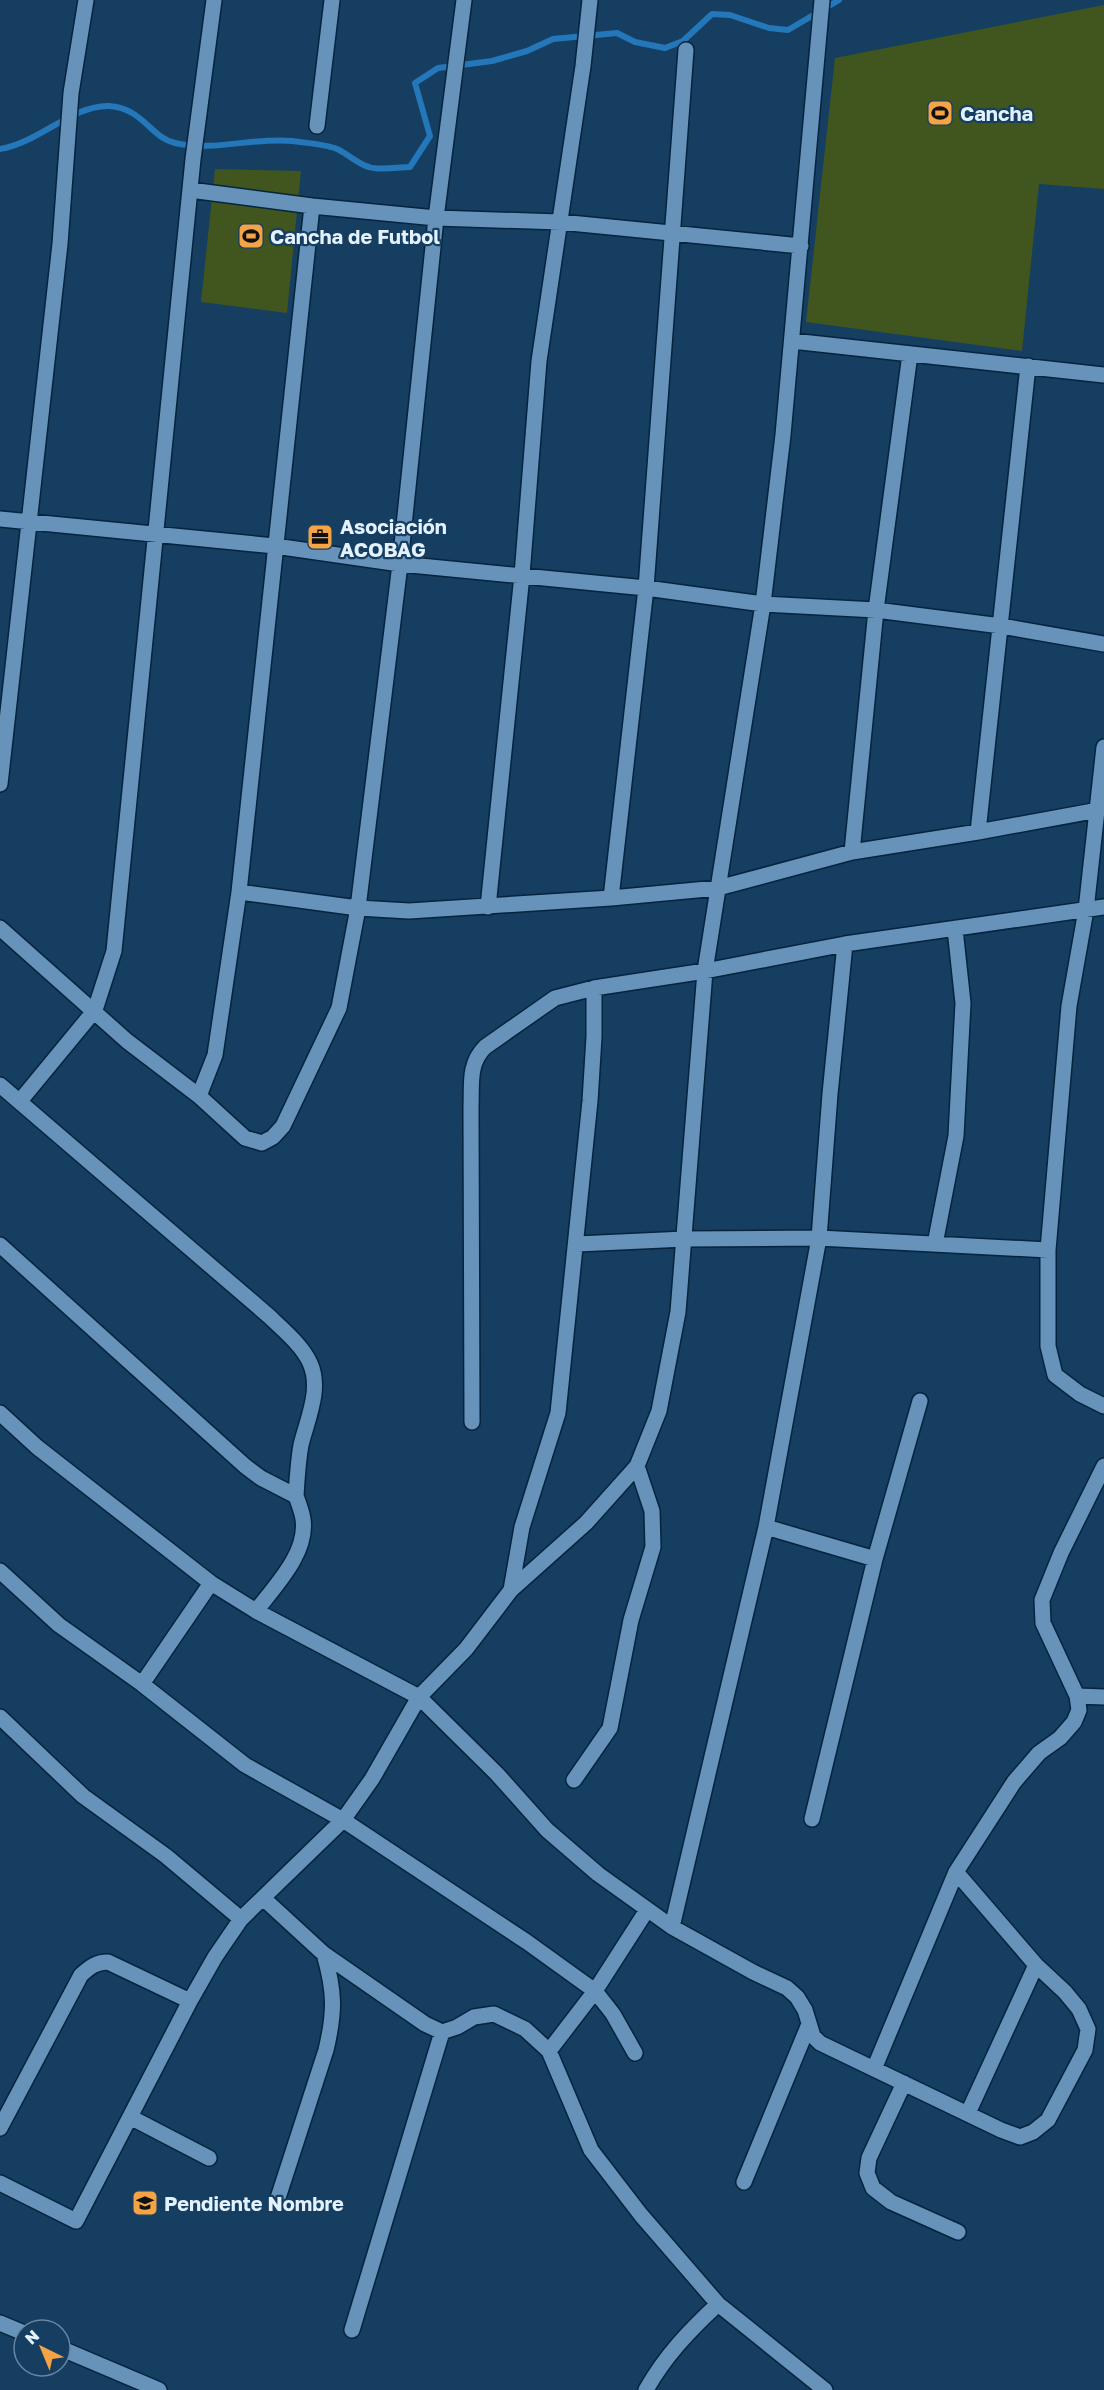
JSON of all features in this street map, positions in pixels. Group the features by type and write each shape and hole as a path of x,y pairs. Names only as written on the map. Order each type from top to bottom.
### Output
{"street":[{"path":"0,784 31,522 60,244 70,93 86,0"},
{"path":"20,1101 95,1010 114,951 193,159 214,0"},
{"path":"317,126 332,0"},
{"path":"0,928 95,1010 127,1041 199,1096 245,1138 262,1143 273,1137 283,1126 339,1008 358,908 400,564 436,218 464,0"},
{"path":"488,907 522,574 539,361 583,66 590,0"},
{"path":"0,2183 76,2221 190,2001 215,1957 241,1919 343,1820 372,1779 419,1696 466,1649 511,1590 586,1523 637,1466 659,1411 678,1312 686,1239 705,971 763,604 783,435 822,0"},
{"path":"611,898 646,588 686,50"},
{"path":"190,190 312,206 436,218 560,222 801,246"},
{"path":"199,1096 215,1055 239,892 312,206"},
{"path":"792,341 1104,375"},
{"path":"852,852 876,610 910,354"},
{"path":"978,832 1028,366"},
{"path":"0,519 275,546 400,564 522,574 763,604 876,610 1001,626 1104,644"},
{"path":"1104,747 1100,810 1069,1006 1048,1250 1048,1346 1055,1375 1080,1394 1104,1406"},
{"path":"239,892 358,908 409,911 611,898 718,888 852,852 1100,810"},
{"path":"472,1422 471,1107 475,1057 485,1047 555,998 594,988 705,971 845,944 1104,907"},
{"path":"935,1244 956,1136 963,1003 955,929"},
{"path":"672,1927 766,1527 819,1238 845,944"},
{"path":"511,1590 522,1527 558,1413 590,1101 594,988"},
{"path":"0,1085 270,1317 310,1362 314,1379 313,1397 298,1462 296,1497 304,1520 301,1546 282,1578 256,1611"},
{"path":"577,1244 686,1239 819,1238 1048,1250"},
{"path":"0,1245 245,1466 261,1478 296,1497"},
{"path":"812,1819 875,1559 920,1401"},
{"path":"0,1413 37,1447 211,1583 256,1611 419,1696 497,1774 547,1830 598,1874 672,1927 787,1988 797,1997 813,2036 820,2043 1020,2137 1033,2132 1048,2120 1085,2050 1088,2029 1079,2009 1065,1992 1036,1965 956,1872"},
{"path":"574,1780 610,1728 631,1620 653,1547 652,1511 637,1466"},
{"path":"874,2069 956,1872 1014,1782 1039,1753 1060,1738 1074,1722 1078,1710 1077,1696 1043,1623 1042,1600 1061,1553 1104,1466"},
{"path":"766,1527 875,1559"},
{"path":"0,1571 59,1625 142,1684 245,1765 343,1820 527,1942 595,1991 612,2014 635,2053"},
{"path":"142,1684 211,1583"},
{"path":"1077,1696 1104,1697"},
{"path":"0,1717 83,1796 166,1856 241,1919"},
{"path":"263,1898 324,1954 424,2024 442,2032 457,2027 474,2017 494,2014 525,2029 549,2051 591,2150 641,2215 717,2304 825,2390"},
{"path":"549,2051 595,1991 647,1910"},
{"path":"277,2201 326,2050 331,2027 334,2006 333,1983 324,1954"},
{"path":"0,2128 81,1975 90,1967 98,1962 108,1962 190,2001"},
{"path":"968,2113 1036,1965"},
{"path":"744,2182 809,2024"},
{"path":"352,2330 442,2032"},
{"path":"904,2083 869,2158 867,2173 873,2188 891,2202 958,2232"},
{"path":"130,2117 209,2158"},
{"path":"646,2390 663,2361 683,2336 717,2304"},
{"path":"72,2353 159,2390"}],"green space":[{"path":"1104,5 1104,189 1039,184 1022,351 806,322 835,58"},
{"name":"Cancha de Futbol","path":"215,169 301,171 287,313 201,302"}],"waterway":[{"path":"0,149 28,140 82,111 109,106 130,112 159,135 175,143 204,146 292,141 332,147 361,164 373,168 410,167 430,136 415,83 438,68 492,61 527,51 553,39 617,33 635,42 665,48 683,41 712,14 730,15 769,28 788,30 839,0"}],"place":[{"name":"Cancha","path":"940,113"},
{"name":"Cancha de Futbol","path":"251,236"},
{"name":"Asociación ACOBAG","path":"320,537"},
{"name":"Pendiente Nombre","path":"145,2203"}]}
